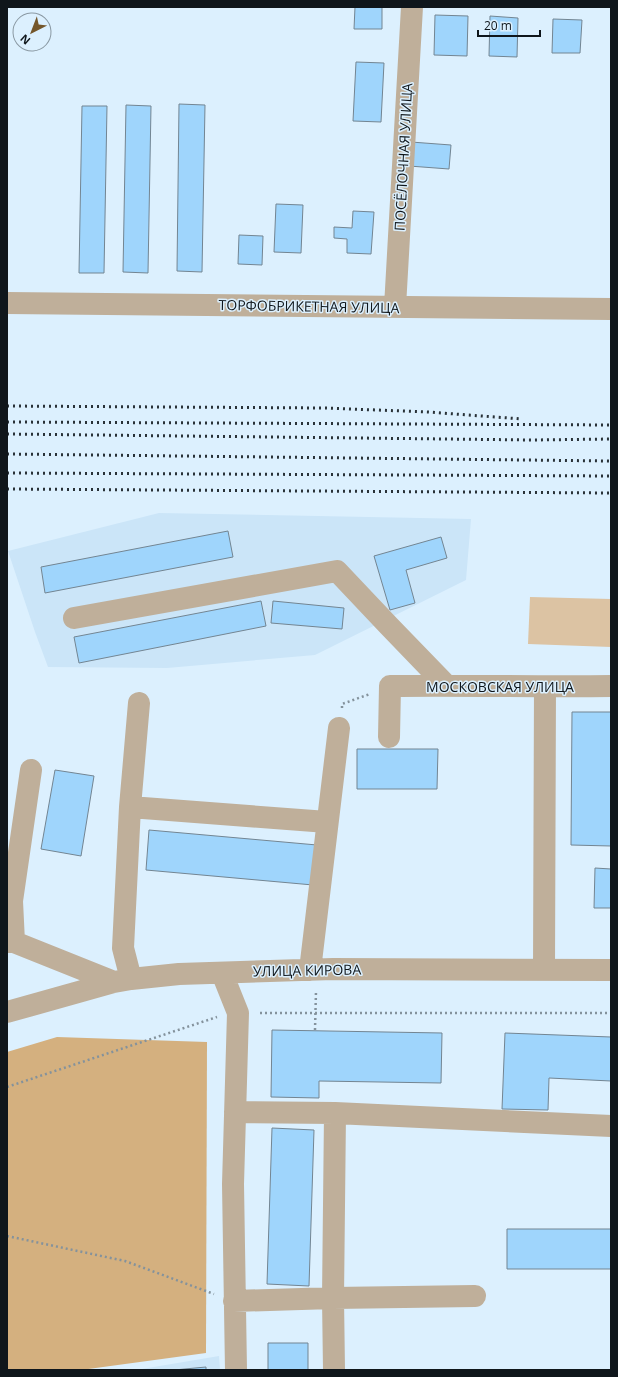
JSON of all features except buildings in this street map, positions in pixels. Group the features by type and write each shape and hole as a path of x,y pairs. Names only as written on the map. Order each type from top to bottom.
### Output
{"street":[{"name":"ПОСЁЛОЧНАЯ УЛИЦА","path":"395,307 412,7"},
{"name":"ТОРФОБРИКЕТНАЯ УЛИЦА","path":"7,302 611,308"},
{"path":"74,618 337,571 446,685"},
{"path":"389,737 390,686"},
{"name":"МОСКОВСКАЯ УЛИЦА","path":"390,686 611,686"},
{"path":"544,970 545,687"},
{"path":"32,770 12,901 11,942 123,980 123,948 130,807 139,703"},
{"path":"313,970 339,728"},
{"path":"130,807 328,822"},
{"name":"УЛИЦА КИРОВА","path":"7,1012 123,980 180,974 313,970 611,970"},
{"path":"222,973 238,1013 233,1184 236,1370"},
{"path":"235,1112 335,1112 611,1126"},
{"path":"334,1370 333,1298 335,1112"},
{"path":"234,1301 475,1296"}],"path":[{"path":"339,728 342,704 390,686"},
{"path":"313,970 315,1030"},
{"path":"7,1087 209,1019 238,1013 611,1013"},
{"path":"7,1236 125,1261 234,1301"}],"shaded area":[{"path":"159,513 471,519 466,580 315,655 167,668 48,667 8,551"},
{"path":"530,597 611,599 611,647 528,644"},
{"path":"57,1037 207,1042 206,1353 81,1370 7,1370 7,1052"},
{"path":"219,1356 220,1370 136,1370"}],"railway":[{"path":"7,406 325,408 428,412 522,419"},
{"path":"7,422 611,425"},
{"path":"7,434 533,440 611,439"},
{"path":"7,454 611,461"},
{"path":"7,473 611,476"},
{"path":"7,489 611,493"}]}
